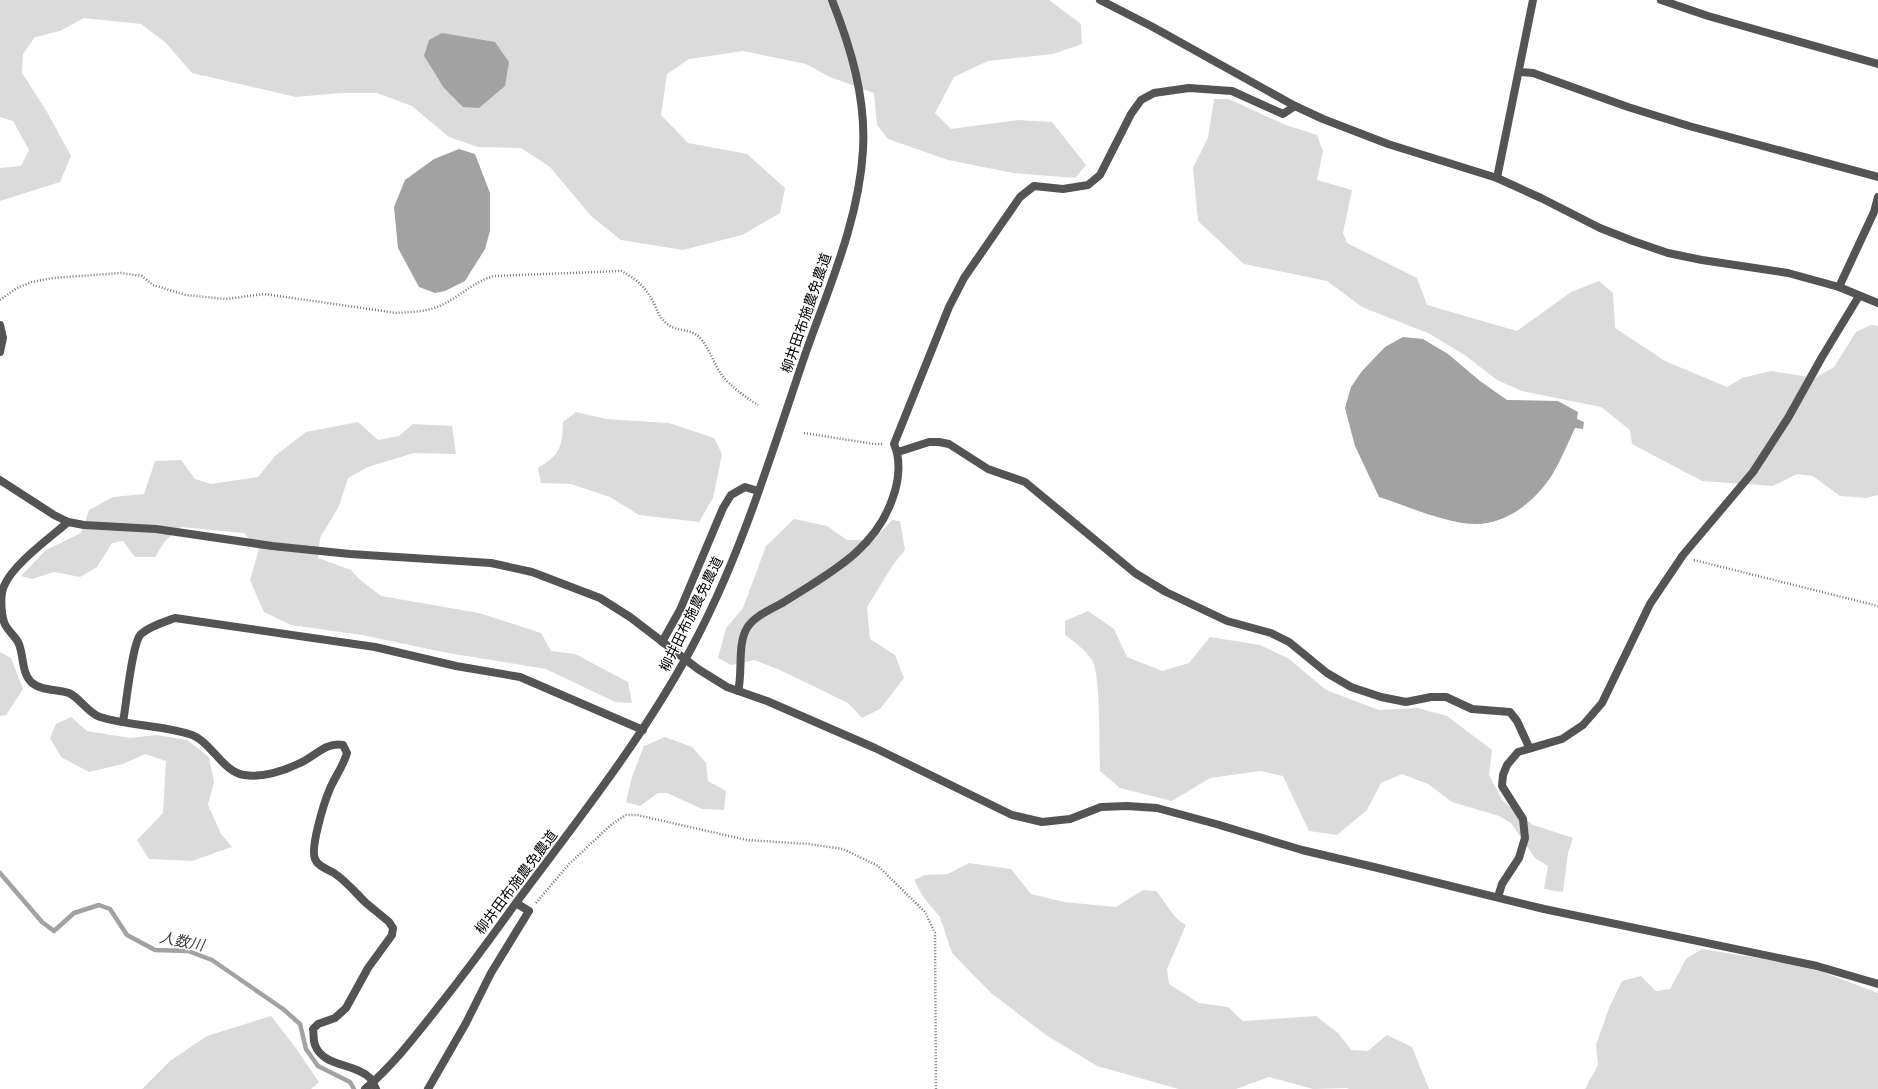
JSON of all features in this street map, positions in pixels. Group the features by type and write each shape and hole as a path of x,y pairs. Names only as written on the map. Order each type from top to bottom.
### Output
{"street":[{"name":"柳井田布施農免農道","path":"365,1089 404,1050 462,977 609,780 643,730 692,647 723,584 758,491 844,244 854,210 861,178 864,148 862,105 855,66 832,0"},
{"path":"1100,0 1151,26 1295,106 1323,119 1388,144 1497,178 1600,228 1668,253 1702,260 1788,273 1839,288 1878,303"},
{"path":"1497,178 1520,72 1533,0"},
{"path":"1661,0 1708,16 1878,64"},
{"path":"1520,72 1533,73 1628,107 1689,126 1878,177"},
{"path":"738,691 743,640 747,628 760,616 817,581 857,553 875,533 889,510 897,485 898,452 894,444 949,307 964,278 1020,197 1034,186 1063,189 1088,185 1100,175 1131,114 1141,100 1154,93 1190,88 1232,91 1283,114 1295,106"},
{"path":"1839,288 1874,212 1878,197"},
{"path":"1498,897 1502,884 1519,858 1525,838 1523,819 1502,786 1503,775 1507,765 1518,752 1530,747 1562,739 1583,725 1602,703 1650,604 1683,555 1754,472 1788,418 1822,357 1859,296"},
{"path":"0,325 3,338 0,352"},
{"path":"898,452 929,442 949,444 988,469 1025,482 1135,573 1166,592 1208,614 1227,621 1271,633 1289,642 1327,673 1351,687 1381,697 1406,702 1431,697 1446,697 1472,709 1510,712 1517,721 1530,747"},
{"path":"0,480 54,515 68,522 84,525 156,529 272,546 334,552 491,563 532,572 600,598 630,617 698,669 738,691 767,701 875,748 1012,815 1042,822 1070,819 1101,807 1127,806 1157,808 1302,850 1544,909 1817,966 1878,984"},
{"path":"662,642 680,610 731,495 745,487 758,491"},
{"path":"68,522 17,567 4,586 2,604 4,622 18,643 24,669 31,681 46,688 69,694 98,717 192,734 232,770 243,775 259,776 279,771 300,764 328,746 336,744 343,745 347,753 344,763 336,775 328,792 319,823 314,850 315,859 323,868 334,873 346,883 389,922 393,928 392,935 368,968 346,1008 335,1018 318,1024 314,1029 314,1037 315,1044 321,1054 332,1061 361,1072 370,1078 376,1089"},
{"path":"123,722 135,648 140,634 158,624 175,618 375,647 456,666 520,677 643,730"},
{"path":"428,1089 466,1023 491,973 529,911 516,903"}],"path":[{"path":"0,300 17,288 32,282 53,278 121,273 142,276 153,285 186,295 226,299 264,294 397,313 432,309 485,278 494,276 621,271 630,276 648,292 666,324 674,328 695,333 700,338 721,373 730,384 758,404"},
{"path":"804,434 874,444 894,444"},
{"path":"1683,555 1692,560 1878,606"},
{"path":"529,911 569,864 612,824 626,815 637,815 665,820 747,840 809,844 843,849 878,866 925,912 935,933 936,1089"}],"shaded area":[{"path":"0,0 1049,0 1081,24 1082,44 1053,54 988,61 954,77 935,113 951,129 1018,120 1052,122 1086,165 1075,178 1013,173 948,160 888,139 877,125 874,93 830,77 806,64 743,51 689,59 667,74 661,115 688,143 747,154 785,188 780,213 742,235 683,250 621,240 591,216 550,167 521,148 478,147 449,137 412,106 377,93 341,93 296,97 192,73 165,42 141,24 84,18 60,31 35,37 23,54 22,73 47,112 71,156 60,182 0,201 0,168 21,166 29,150 13,121 0,117"},
{"path":"442,33 495,42 509,62 505,86 479,108 463,107 444,88 424,56 429,40"},
{"path":"1214,99 1229,99 1283,124 1317,135 1323,151 1317,180 1352,190 1343,233 1347,243 1417,278 1427,305 1517,331 1571,292 1599,281 1613,293 1615,328 1665,361 1727,387 1742,378 1771,371 1815,378 1834,367 1856,332 1871,325 1878,326 1878,495 1867,498 1840,496 1813,476 1797,474 1773,486 1702,481 1632,444 1630,430 1601,407 1522,391 1497,380 1466,356 1430,334 1362,307 1327,281 1244,264 1198,221 1193,168 1208,138"},
{"path":"459,149 475,154 490,193 490,231 485,249 465,281 445,291 435,293 419,287 398,248 394,207 405,180 434,159"},
{"path":"1403,337 1423,339 1448,354 1480,381 1507,400 1558,401 1578,412 1577,419 1584,422 1583,429 1575,428 1552,475 1538,493 1520,509 1499,520 1476,524 1440,518 1379,497 1355,446 1345,408 1351,387 1362,371 1385,347"},
{"path":"576,412 606,419 669,423 714,438 722,454 713,498 699,522 639,515 610,497 571,484 541,483 538,468 556,454 561,444 563,422"},
{"path":"358,422 378,440 399,436 413,424 452,426 456,454 414,453 368,467 348,478 339,506 320,538 318,558 351,570 359,579 381,596 479,613 541,633 551,651 575,654 628,682 632,703 615,702 546,669 448,653 362,635 291,625 264,612 250,580 259,549 244,533 181,527 165,541 155,557 135,557 123,541 112,543 97,567 80,577 54,572 32,579 21,576 46,550 81,533 89,510 113,497 144,494 155,461 181,460 195,479 211,484 258,477 275,456 306,432"},
{"path":"794,519 827,526 847,540 873,540 892,520 900,521 905,550 893,565 867,607 870,639 895,655 904,678 880,709 862,718 848,703 780,670 754,660 731,665 718,658 726,628 743,608 766,546"},
{"path":"1088,611 1114,629 1127,657 1162,671 1189,663 1210,637 1260,645 1289,659 1326,690 1379,710 1418,708 1447,716 1492,750 1489,775 1503,801 1533,825 1573,838 1568,853 1563,892 1544,889 1548,866 1535,858 1511,823 1499,816 1452,802 1428,784 1402,774 1381,783 1367,810 1337,835 1309,831 1283,776 1260,771 1210,778 1172,801 1120,788 1100,771 1099,713 1095,668 1092,660 1086,653 1065,635 1065,621"},
{"path":"0,652 11,658 23,689 6,715 0,716"},
{"path":"71,717 87,731 130,738 156,735 187,740 209,757 214,782 208,805 221,834 232,847 192,861 149,859 137,840 163,813 166,761 145,754 123,764 89,772 61,757 50,738 56,724"},
{"path":"665,737 692,747 706,763 708,781 726,791 724,810 702,809 667,793 658,793 640,806 626,802 632,777 644,746"},
{"path":"969,863 1011,869 1031,894 1064,902 1116,907 1143,890 1156,891 1173,915 1186,925 1167,969 1169,984 1199,1003 1228,1007 1243,1021 1316,1016 1338,1033 1351,1050 1368,1051 1387,1035 1412,1047 1429,1089 1313,1089 1269,1077 1236,1089 1179,1089 1097,1066 1046,1035 991,993 952,953 940,917 924,898 914,880 925,875 948,874"},
{"path":"1702,949 1764,959 1820,971 1878,993 1878,1089 1585,1089 1598,1065 1596,1045 1609,1008 1622,981 1641,976 1656,991 1670,989 1686,959"},
{"path":"271,1016 319,1082 311,1089 142,1089 170,1061 207,1036"}],"waterway":[{"name":"人数川","path":"0,873 42,922 54,931 74,913 99,905 110,909 127,935 155,950 188,951 212,960 283,1009 300,1024 306,1049 318,1066 350,1082 354,1089"}]}
